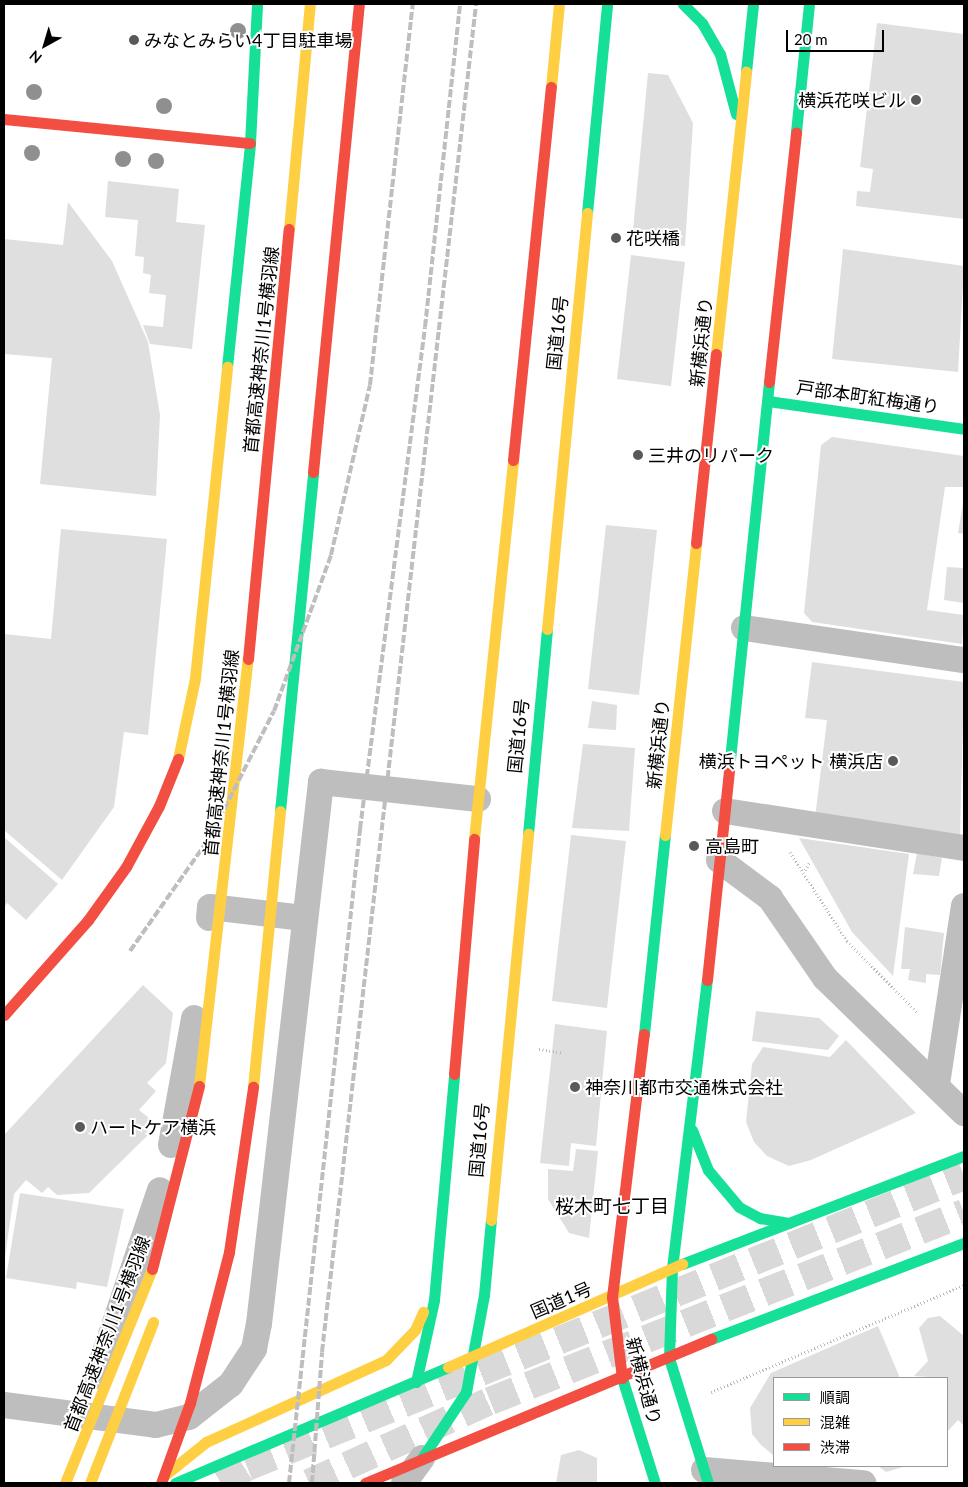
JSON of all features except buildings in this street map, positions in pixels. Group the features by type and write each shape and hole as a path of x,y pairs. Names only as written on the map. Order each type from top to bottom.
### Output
{"main road":[{"path":"4,1015 88,920 126,867 159,806 181,750 195,678 250,143 257,4"},
{"name":"首都高速神奈川1号横羽線","path":"65,1483 146,1292 198,1090 232,824 310,4"},
{"path":"161,1483 190,1402 229,1252 252,1101 359,4"},
{"name":"国道16号","path":"416,1382 436,1268 478,799 559,4"},
{"name":"国道16号","path":"422,1458 466,1392 476,1356 607,4"},
{"path":"683,4 702,23 720,54 740,135"},
{"name":"新横浜通り","path":"655,1483 622,1378 612,1297 753,4"},
{"name":"新横浜通り","path":"706,1477 669,1358 672,1268 691,1128 768,401 807,4"},
{"path":"4,119 250,143"},
{"name":"戸部本町紅梅通り","path":"768,401 964,429"},
{"path":"188,1185 198,1090"},
{"path":"691,1128 708,1170 739,1207 760,1218 789,1223"},
{"name":"国道1号","path":"175,1483 416,1382 612,1297 672,1268 964,1156"},
{"path":"365,1483 821,1294 964,1243"},
{"path":"157,1483 206,1442 386,1360 415,1330 436,1268"},
{"path":"90,1483 116,1428 158,1308"}],"street":[{"path":"744,628 964,660"},
{"path":"4,1405 156,1425 190,1417 226,1390 254,1349 321,782 478,799"},
{"path":"724,812 964,848"},
{"path":"719,860 770,898 825,978 867,1023 937,1084 964,1113"},
{"path":"937,1084 964,906"},
{"path":"82,1416 161,1186 187,1068 210,907 304,918"},
{"path":"404,1483 422,1458"},
{"path":"706,1477 863,1483"}],"path":[{"path":"810,862 805,870 847,941 944,1038"},
{"path":"538,1049 563,1052"},
{"path":"710,1392 964,1285"}],"tunnel":[{"path":"221,1483 247,1467 964,1176"},
{"path":"309,1483 490,1401 964,1213"}],"railway":[{"path":"130,951 210,837 274,711 331,555 370,385 413,4"},
{"path":"289,1483 360,829 425,327 460,4"},
{"path":"312,1483 322,1352 476,4"}],"traffic: fast":[{"path":"227,367 250,143 257,4"},
{"path":"587,213 607,4"},
{"path":"683,4 702,23 720,54 736,114"},
{"path":"746,72 753,4"},
{"path":"796,132 809,4"},
{"path":"729,769 769,382"},
{"path":"768,401 964,429"},
{"path":"280,811 313,472"},
{"path":"528,834 547,629"},
{"path":"644,1034 665,835"},
{"path":"669,1358 672,1268 707,980"},
{"path":"416,1382 434,1300 454,1074"},
{"path":"692,1130 708,1170 739,1207 760,1218 789,1223"},
{"path":"682,1264 964,1156"},
{"path":"422,1458 466,1392 484,1295 491,1220"},
{"path":"711,1339 964,1243"},
{"path":"669,1358 708,1483"},
{"path":"175,1483 448,1367"},
{"path":"622,1378 655,1483"}],"traffic: slow":[{"path":"289,229 310,4"},
{"path":"551,87 559,4"},
{"path":"716,354 746,72"},
{"path":"547,629 587,213"},
{"path":"178,759 195,678 227,367"},
{"path":"474,839 513,460"},
{"path":"665,835 696,543"},
{"path":"199,1086 248,659"},
{"path":"253,1087 280,811"},
{"path":"491,1220 528,834"},
{"path":"448,1367 682,1264"},
{"path":"65,1483 152,1269"},
{"path":"165,1475 206,1442 386,1360 415,1330 423,1312"},
{"path":"90,1483 153,1322"}],"traffic: jam":[{"path":"313,472 359,4"},
{"path":"513,460 551,87"},
{"path":"4,119 250,143"},
{"path":"769,382 796,132"},
{"path":"248,659 289,229"},
{"path":"696,543 716,354"},
{"path":"4,1015 88,920 126,867 159,806 178,759"},
{"path":"707,980 729,769"},
{"path":"454,1074 474,839"},
{"path":"622,1378 612,1297 644,1034"},
{"path":"152,1269 199,1086"},
{"path":"161,1483 190,1403 229,1252 253,1087"},
{"path":"365,1483 711,1339"}],"place":[{"name":"みなとみらい4丁目駐車場","path":"134,40"},
{"name":"横浜花咲ビル","path":"916,100"},
{"name":"花咲橋","path":"616,238"},
{"name":"三井のリパーク","path":"638,455"},
{"name":"横浜トヨペット 横浜店","path":"893,761"},
{"name":"高島町","path":"694,846"},
{"name":"神奈川都市交通株式会社","path":"575,1087"},
{"name":"ハートケア横浜","path":"80,1127"}],"district":[{"name":"桜木町七丁目","path":"612,1206"}]}
